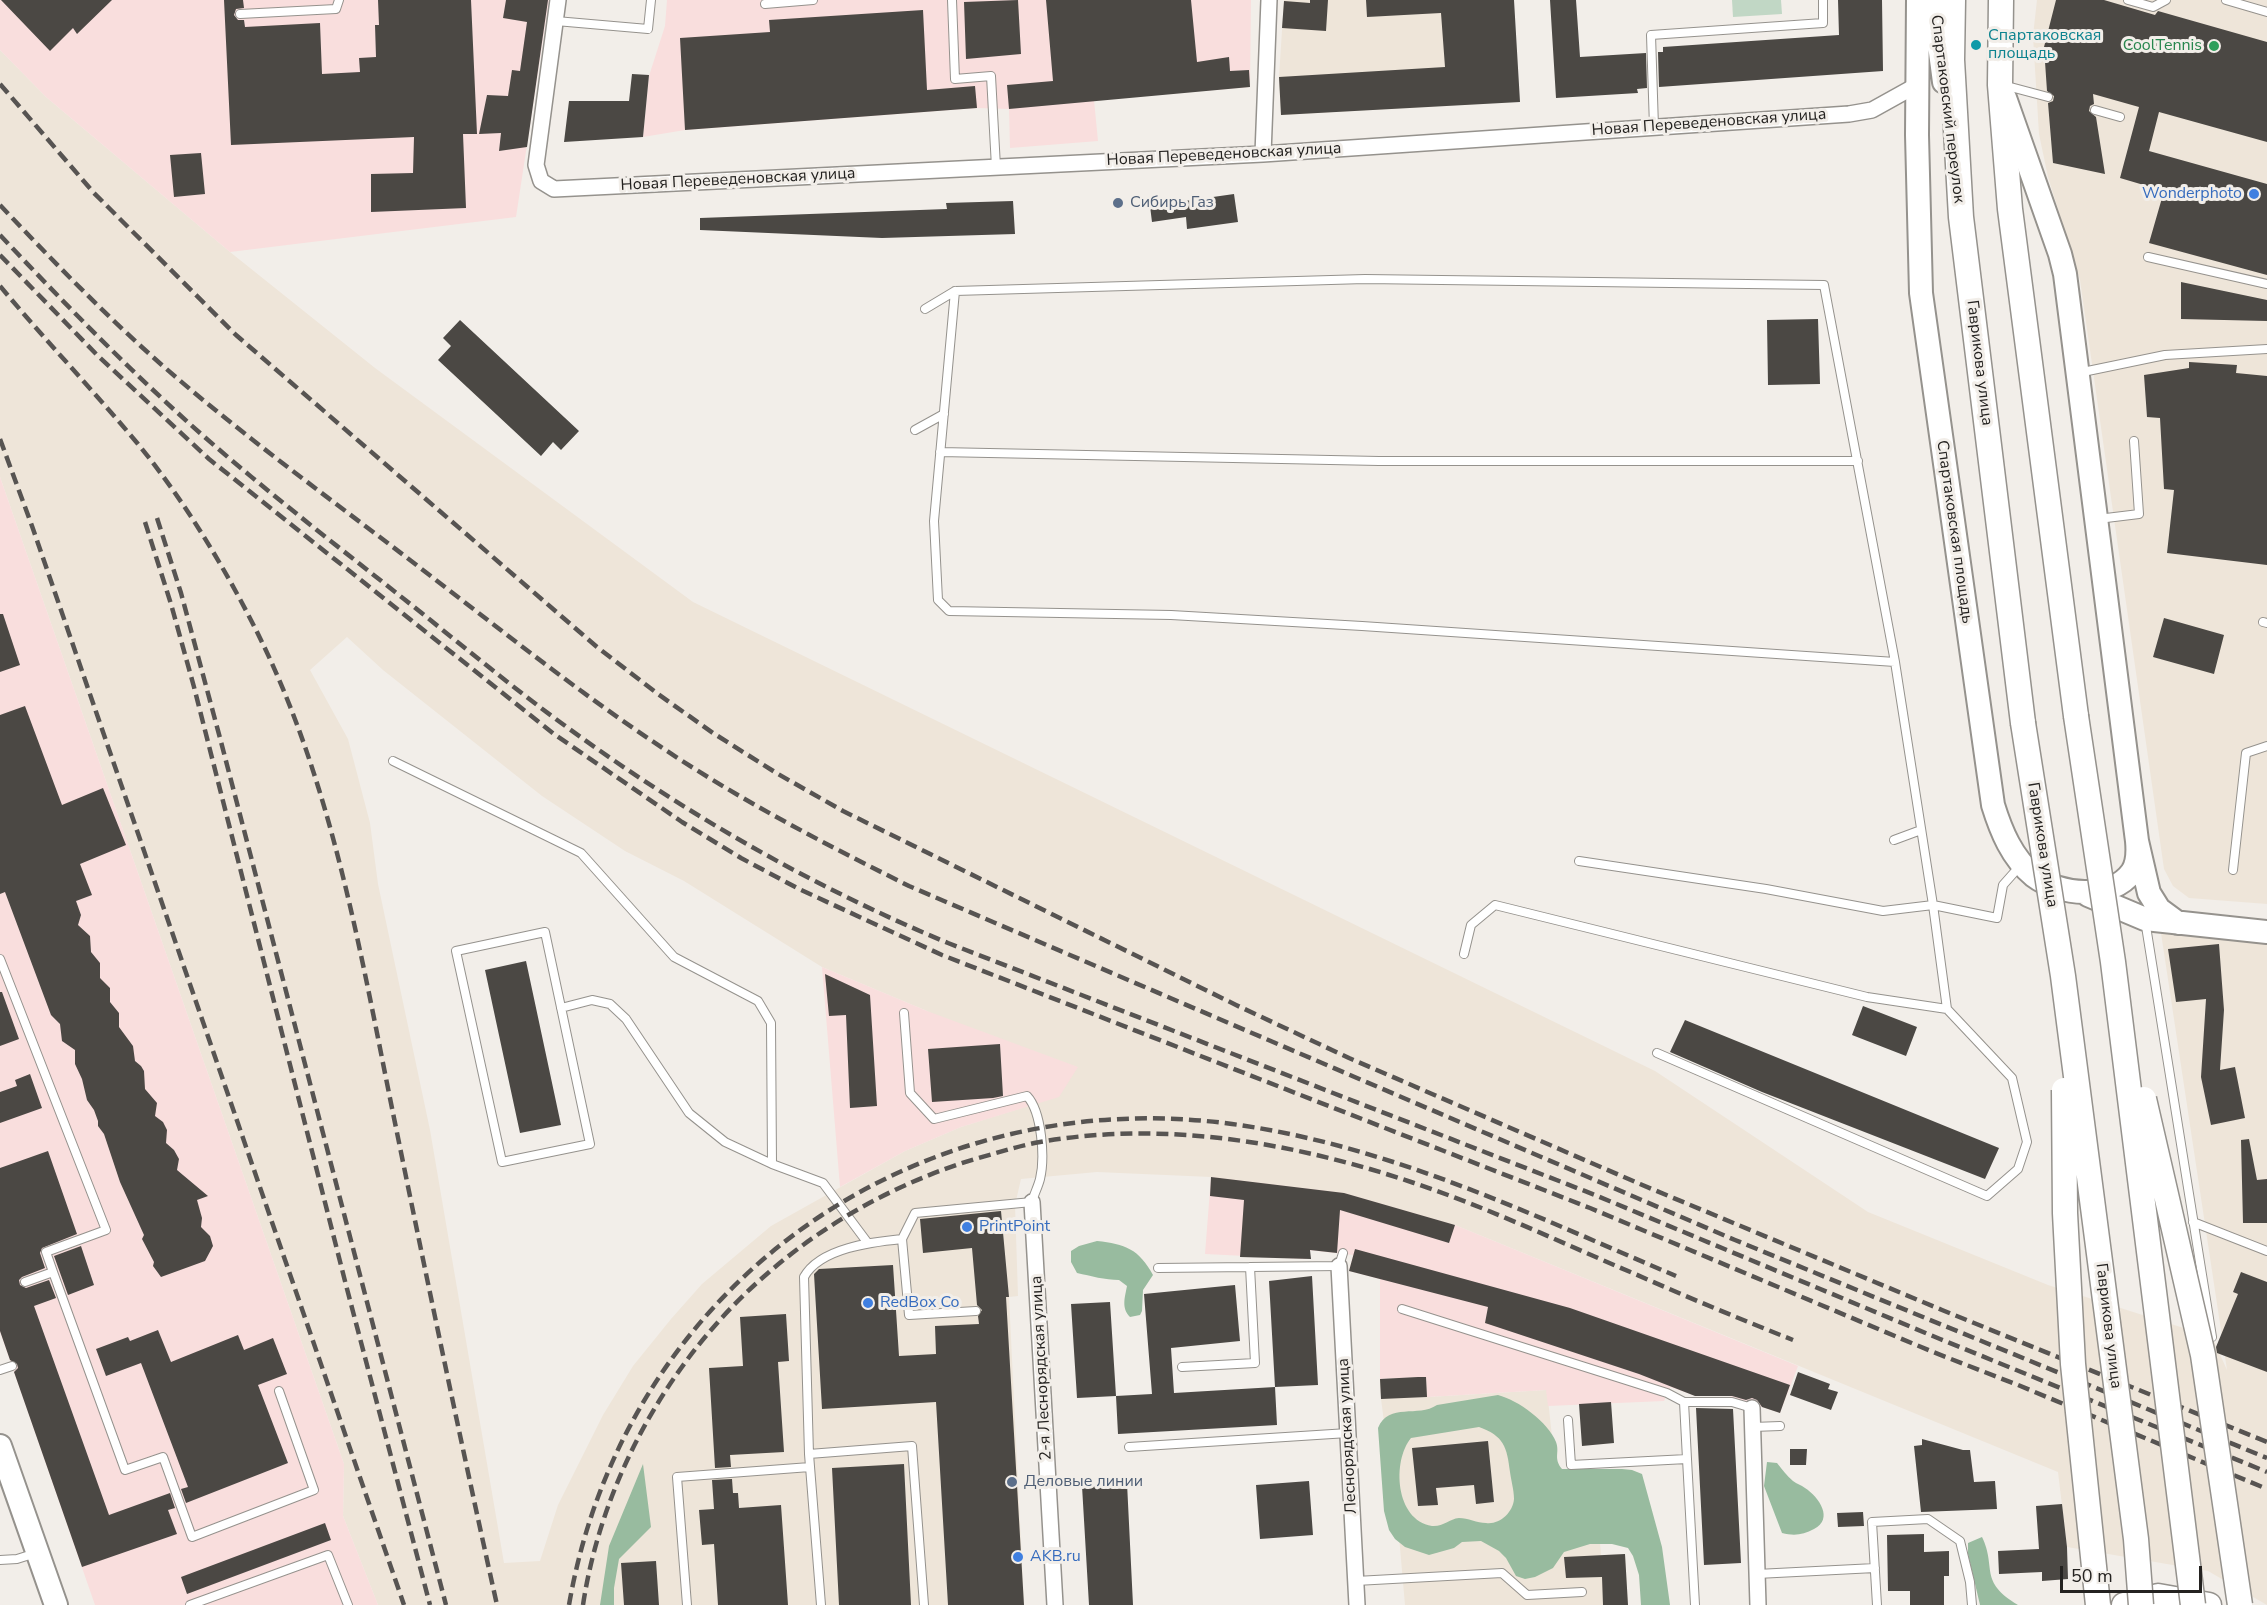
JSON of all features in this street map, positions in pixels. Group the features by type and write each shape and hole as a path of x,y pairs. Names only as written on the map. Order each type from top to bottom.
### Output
{"main road":[{"name":"Гаврикова улица","path":"1953,0 1953,84 1961,217 2024,723 2063,976 2136,1539 2141,1605"},
{"name":"Спартаковская площадь","path":"2001,85 2002,4"},
{"path":"2001,85 2010,209 2076,716 2113,962 2193,1605"},
{"path":"2113,962 2203,1355 2240,1605"},
{"path":"2063,976 2066,1213 2073,1364 2098,1605"},
{"path":"2124,1605 2158,1596 2210,1605"}],"street":[{"path":"556,21 558,0"},
{"path":"1263,154 1269,0"},
{"name":"Спартаковская площадь","path":"1918,0 1921,293 1993,805 2006,841 2022,864 2035,877 2051,885 2083,893 2104,890 2118,884 2132,873 2138,859 2138,841"},
{"path":"1917,73 1932,0"},
{"name":"Спартаковский переулок","path":"1932,0 1961,217"},
{"name":"Новая Переведеновская улица","path":"556,21 536,165 541,181 554,189 1263,154 1849,114 1872,110 1917,73"},
{"name":"Спартаковская площадь","path":"2001,85 2065,274 2138,841 2149,893 2159,909 2178,923"},
{"path":"2083,893 2145,919 2267,932"},
{"name":"2-я Леснорядская улица","path":"1032,1202 1055,1605"},
{"name":"Леснорядская улица","path":"1341,1260 1357,1605"},
{"path":"1752,1408 1758,1605"},
{"path":"0,1446 10,1486 57,1605"}],"lane":[{"path":"240,14 336,9 339,0"},
{"path":"556,21 648,29 651,0"},
{"path":"765,4 813,0"},
{"path":"952,0 955,79 991,76 996,167"},
{"path":"1654,127 1651,35 1823,23 1823,0"},
{"path":"2128,0 2153,7 2166,0"},
{"path":"2226,0 2267,12"},
{"path":"2001,85 2048,97"},
{"path":"2095,110 2120,117"},
{"path":"2148,257 2267,284"},
{"path":"925,309 956,291 1365,279 1824,285 1895,662 1947,1009 2012,1078 2027,1142 2018,1169 1988,1196 1658,1053"},
{"path":"956,291 934,521 934,564 938,600 949,610 1171,615 1374,626 1895,662"},
{"path":"2078,373 2165,354 2267,349"},
{"path":"915,430 944,414"},
{"path":"2097,519 2139,514 2134,441"},
{"path":"940,452 1379,461 1858,461"},
{"path":"2233,870 2246,753 2267,746"},
{"path":"393,761 581,853 674,957 758,1001 771,1023 772,1164"},
{"path":"1894,840 1921,830"},
{"path":"1578,861 1766,889 1883,911 1933,905 1997,918 2003,885 2022,864"},
{"path":"1464,954 1471,925 1494,905 1867,997 1947,1009"},
{"path":"2145,919 2212,1338"},
{"path":"545,932 561,1008 590,1144 502,1162 456,951 545,932"},
{"path":"0,959 106,1230 46,1252 125,1470 163,1456 192,1537 314,1490 279,1391"},
{"path":"561,1008 592,1000 610,1004 626,1019 689,1113 725,1142 772,1164 823,1183 867,1242"},
{"path":"904,1013 909,1093 934,1119 1027,1096 1034,1104 1041,1127 1040,1178 1032,1202 915,1213 902,1239 909,1315 976,1311"},
{"path":"2193,1222 2267,1251"},
{"path":"821,1605 809,1454 804,1277 809,1268 827,1257 867,1242 902,1239"},
{"path":"1158,1268 1250,1267 1341,1260"},
{"path":"1182,1367 1255,1363 1250,1267"},
{"path":"26,1282 53,1272"},
{"path":"1402,1309 1667,1393 1684,1402 1732,1402 1752,1408"},
{"path":"0,1370 12,1366"},
{"path":"1684,1402 1695,1605"},
{"path":"1568,1420 1571,1465 1687,1459"},
{"path":"1753,1427 1780,1426"},
{"path":"1129,1446 1348,1433"},
{"path":"809,1454 912,1446 924,1605"},
{"path":"687,1605 677,1477 810,1467"},
{"path":"1877,1605 1872,1522 1928,1519 1960,1541 1970,1582 1972,1605"},
{"path":"0,1560 17,1559 38,1553"},
{"path":"190,1605 214,1601 328,1555 348,1605"},
{"path":"1757,1574 1875,1568"},
{"path":"1356,1581 1502,1573 1527,1595 1582,1593"}],"shaded area":[{"path":"0,0 549,0 516,217 230,252 46,97 0,50"},
{"path":"667,0 1251,0 1250,87 1094,100 1098,141 1010,148 1009,109 977,108 685,130 643,137 649,76 665,26"},
{"path":"1284,0 1487,0 1493,103 1281,115 1279,77"},
{"path":"2037,0 2267,0 2267,904 2189,898 2173,886 2164,869 2080,280 2048,177 2039,134 2033,36"},
{"path":"0,50 46,97 230,252 375,368 693,602 1655,1071 1868,1212 2048,1285 2212,1337 2227,1370 2161,933 2267,944 2267,1605 2208,1571 2067,1547 2058,1472 1455,1225 1211,1177 1097,1172 1021,1179 1015,1205 1018,1296 1009,1297 1024,1605 378,1605 343,1516 344,1464 0,477","holes":["347,637 383,670 542,796 625,851 684,881 822,967 927,1011 1034,1104 961,1127 905,1151 771,1226 702,1284 633,1366 603,1415 558,1505 540,1561 504,1563 430,1130 378,884 370,823 348,739 310,670"]},
{"path":"0,477 344,1464 343,1516 378,1605 95,1605 0,1332"},
{"path":"822,967 927,1011 1078,1067 1059,1097 961,1127 905,1151 840,1187"},
{"path":"1211,1177 1344,1193 1455,1225 1798,1366 1780,1413 1702,1387 1696,1396 1670,1387 1664,1401 1548,1406 1546,1390 1427,1397 1426,1377 1380,1379 1380,1279 1349,1271 1353,1255 1307,1250 1306,1259 1205,1254"},
{"path":"1426,1377 1428,1397 1547,1390 1561,1521 1598,1517 1601,1555 1625,1554 1628,1605 1405,1605 1380,1379"}],"green space":[{"path":"1732,0 1781,0 1782,14 1733,17"},
{"path":"1097,1241 1130,1249 1148,1266 1153,1275 1143,1290 1140,1315 1130,1317 1127,1314 1124,1302 1127,1286 1119,1280 1077,1273 1071,1262 1071,1251"},
{"path":"1498,1395 1523,1407 1546,1427 1556,1442 1557,1459 1562,1469 1622,1469 1642,1474 1662,1547 1670,1605 1641,1605 1639,1575 1633,1556 1628,1548 1612,1544 1590,1544 1564,1552 1553,1568 1525,1579 1516,1576 1506,1558 1499,1551 1481,1541 1462,1542 1454,1548 1429,1555 1405,1547 1395,1539 1389,1530 1384,1511 1378,1428 1389,1415 1429,1409 1437,1405","holes":["1479,1427 1487,1430 1503,1444 1507,1456 1514,1499 1505,1517 1491,1523 1459,1518 1432,1526 1420,1521 1410,1513 1400,1488 1400,1474 1401,1461 1411,1438"]},
{"path":"1767,1462 1777,1463 1793,1481 1815,1497 1824,1514 1820,1525 1802,1534 1782,1533 1764,1486"},
{"path":"643,1464 651,1527 619,1559 614,1588 614,1605 600,1605 609,1546"},
{"path":"1982,1537 1993,1581 1998,1589 2018,1605 1980,1605 1968,1554 1968,1543"}],"building":[{"path":"1,0 112,0 77,34 73,28 50,51"},
{"path":"224,0 243,0 244,8 236,9 234,15 238,20 244,20 245,27 320,23 322,74 360,72 359,58 376,57 375,25 379,25 378,0 471,0 477,134 463,134 466,208 371,212 371,174 413,173 414,137 231,145"},
{"path":"506,0 548,0 527,147 499,151 501,133 479,134 487,95 508,96 512,70 520,71 527,22 503,18"},
{"path":"1018,0 1021,54 966,59 964,2"},
{"path":"1046,0 1191,0 1197,62 1229,57 1230,71 1249,70 1250,87 1009,109 1007,85 1053,81"},
{"path":"1310,0 1328,0 1326,31 1282,28 1284,1 1310,3"},
{"path":"1366,0 1514,0 1520,102 1281,115 1279,77 1445,67 1441,13 1367,17"},
{"path":"1550,0 1576,0 1580,57 1646,53 1647,88 1637,89 1638,93 1556,98"},
{"path":"1838,0 1882,0 1883,71 1659,87 1658,52 1663,52 1663,47 1839,35"},
{"path":"2056,0 2104,0 2155,15 2158,11 2267,42 2267,142 2159,112 2149,151 2267,184 2267,275 2149,243 2164,191 2120,178 2139,107 2093,94 2094,104 2090,106 2089,111 2096,117 2105,174 2053,163 2048,103 2053,101 2054,96 2047,91 2044,47"},
{"path":"923,10 927,90 975,86 977,108 685,130 680,38 770,32 769,20"},
{"path":"632,74 649,75 643,137 564,142 569,101 629,101"},
{"path":"201,153 205,194 174,197 170,155"},
{"path":"1234,194 1238,222 1187,229 1186,217 1152,222 1150,206"},
{"path":"1013,201 1015,234 882,238 700,230 700,218 947,209 946,203"},
{"path":"2181,282 2267,300 2267,321 2181,319"},
{"path":"1818,319 1820,384 1768,385 1767,320"},
{"path":"460,320 579,431 561,450 553,442 541,456 438,360 451,346 443,338"},
{"path":"2189,362 2237,365 2236,373 2267,376 2267,565 2167,553 2174,490 2164,489 2160,418 2147,417 2144,375 2189,368"},
{"path":"0,614 3,614 20,665 0,672"},
{"path":"2164,618 2224,635 2214,674 2153,657"},
{"path":"25,706 62,805 103,788 126,845 80,864 92,895 76,901 81,915 78,925 90,936 91,952 100,963 100,978 110,988 110,1002 119,1013 119,1027 133,1046 135,1061 144,1071 145,1089 157,1103 155,1116 163,1122 167,1130 166,1143 179,1159 177,1170 208,1196 197,1200 202,1218 201,1227 210,1236 213,1246 205,1261 161,1277 153,1266 154,1262 142,1239 144,1235 120,1182 104,1134 87,1100 82,1079 75,1064 75,1050 62,1041 60,1024 51,1015 5,892 0,894 0,715"},
{"path":"2219,944 2224,1010 2220,1070 2235,1067 2245,1118 2211,1125 2201,1077 2206,999 2176,1002 2168,949"},
{"path":"526,961 561,1125 520,1133 485,970"},
{"path":"825,974 870,995 877,1106 850,1108 846,1015 829,1016"},
{"path":"0,992 2,992 19,1039 0,1046"},
{"path":"1863,1006 1917,1027 1906,1056 1852,1035"},
{"path":"1685,1020 1999,1148 1985,1179 1762,1092 1670,1052"},
{"path":"1000,1044 1003,1096 932,1102 928,1049"},
{"path":"30,1074 42,1108 0,1123 0,1092 17,1086 15,1080"},
{"path":"2249,1139 2257,1180 2267,1179 2267,1223 2243,1223 2241,1140"},
{"path":"48,1151 77,1234 42,1248 40,1253 45,1268 22,1277 19,1280 20,1285 26,1288 49,1280 56,1298 34,1306 109,1515 170,1493 175,1508 168,1510 177,1534 82,1567 14,1372 18,1368 17,1364 10,1360 0,1331 0,1168"},
{"path":"1211,1177 1344,1193 1455,1225 1449,1243 1340,1210 1337,1253 1310,1250 1311,1259 1240,1257 1244,1200 1210,1196"},
{"path":"1001,1211 1009,1297 1006,1297 1024,1605 948,1605 936,1402 822,1409 814,1274 819,1269 893,1265 899,1356 936,1354 935,1326 979,1324 978,1316 982,1310 977,1305 972,1248 923,1253 920,1219"},
{"path":"81,1246 94,1285 68,1295 54,1256"},
{"path":"1355,1249 1570,1308 1790,1385 1780,1413 1762,1407 1757,1400 1752,1398 1746,1400 1732,1396 1695,1396 1639,1374 1485,1323 1488,1307 1349,1271"},
{"path":"2241,1272 2267,1282 2267,1372 2217,1353 2216,1347 2238,1294 2233,1292"},
{"path":"1312,1276 1318,1385 1275,1387 1269,1281"},
{"path":"1235,1285 1240,1341 1171,1348 1174,1393 1275,1387 1277,1425 1118,1434 1116,1396 1152,1394 1144,1294"},
{"path":"1110,1302 1116,1396 1077,1398 1071,1304"},
{"path":"786,1314 789,1361 778,1362 784,1452 730,1455 731,1467 715,1468 709,1368 743,1366 740,1317"},
{"path":"158,1330 171,1362 238,1335 244,1350 273,1338 287,1374 258,1385 288,1463 186,1503 181,1489 188,1487 141,1363 106,1376 96,1349 128,1337 130,1341"},
{"path":"1798,1372 1830,1384 1828,1389 1838,1392 1831,1410 1790,1395"},
{"path":"1426,1377 1427,1397 1381,1399 1380,1379"},
{"path":"1611,1402 1614,1443 1582,1446 1579,1404"},
{"path":"1696,1408 1733,1409 1741,1563 1704,1565"},
{"path":"1922,1439 1970,1450 1974,1482 1995,1481 1997,1509 1921,1512 1914,1446 1922,1445"},
{"path":"1488,1441 1494,1502 1476,1504 1474,1485 1436,1488 1438,1505 1418,1506 1412,1448"},
{"path":"1790,1449 1807,1449 1806,1465 1790,1465"},
{"path":"904,1464 911,1605 839,1605 832,1468"},
{"path":"732,1479 733,1493 738,1493 739,1508 781,1505 788,1605 718,1605 714,1544 702,1545 699,1510 714,1509 712,1480"},
{"path":"1309,1481 1313,1535 1260,1539 1256,1485"},
{"path":"1127,1483 1133,1605 1089,1605 1082,1486"},
{"path":"2062,1504 2068,1579 2042,1581 2042,1572 1999,1574 1998,1551 2039,1549 2036,1506"},
{"path":"1863,1512 1864,1526 1838,1527 1837,1513"},
{"path":"325,1523 331,1540 187,1594 181,1577"},
{"path":"1924,1534 1924,1552 1949,1551 1949,1576 1944,1576 1944,1605 1910,1605 1910,1591 1888,1591 1887,1535"},
{"path":"1625,1554 1628,1605 1603,1605 1602,1577 1566,1578 1564,1557"},
{"path":"656,1561 659,1605 624,1605 621,1563"}],"railway":[{"path":"0,84 94,193 236,335 597,647 713,733 778,774 843,811 1236,1005 1349,1058 1640,1184 2267,1442"},
{"path":"0,205 142,347 253,440 598,703 693,768 784,821 909,886 1735,1240 2267,1458"},
{"path":"0,235 148,385 225,455 301,518 564,725 655,788 750,846 847,897 948,943 1595,1195 2267,1472"},
{"path":"0,255 98,356 209,459 554,734 682,822 741,858 799,889 942,955 1590,1208 2267,1489"},
{"path":"0,286 138,444 186,509 229,579 254,626 281,684 304,744 324,805 355,929 444,1362 497,1605"},
{"path":"0,439 404,1605"},
{"path":"157,518 181,593 220,738 446,1605"},
{"path":"145,522 194,687 430,1605"},
{"path":"569,1605 600,1491 651,1390 719,1302 801,1229 897,1173 1002,1136 1114,1119 1232,1124 1290,1134 1347,1148 1458,1185 1676,1276"},
{"path":"583,1605 592,1558 606,1512 624,1466 646,1423 672,1381 701,1342 733,1306 768,1273 815,1236 892,1191 947,1168 1040,1142 1087,1136 1182,1135 1230,1139 1277,1147 1369,1169 1470,1203 1793,1340"}],"place":[{"name":"Спартаковская площадь","path":"1976,45"},
{"name":"CoolTennis","path":"2214,46"},
{"name":"Wonderphoto","path":"2254,194"},
{"name":"Сибирь Газ","path":"1118,203"},
{"name":"PrintPoint","path":"967,1227"},
{"name":"RedBox Co","path":"868,1303"},
{"name":"Деловые линии","path":"1012,1482"},
{"name":"AKB.ru","path":"1018,1557"}]}
